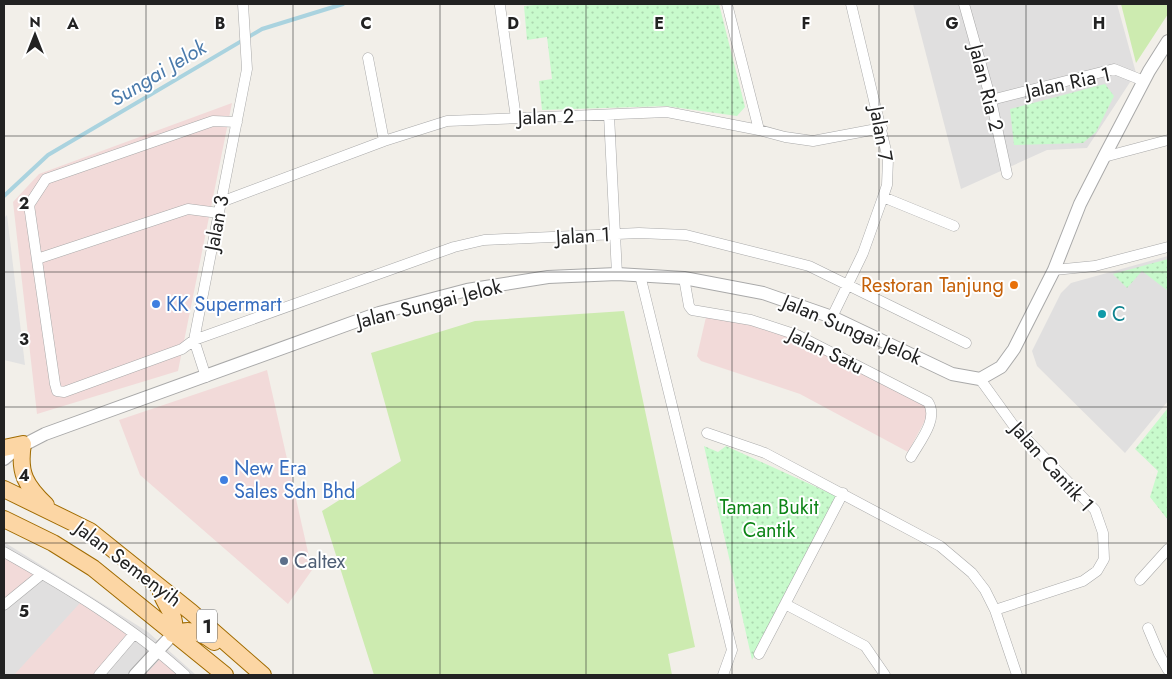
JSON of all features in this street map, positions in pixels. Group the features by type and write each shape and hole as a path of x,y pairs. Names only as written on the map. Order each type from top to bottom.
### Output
{"main road":[{"path":"4,448 23,444 20,460 23,474 32,491 55,513"},
{"name":"Jalan Semenyih","path":"4,489 90,531 259,671"},
{"path":"4,506 45,530 53,543"},
{"name":"Jalan Semenyih","path":"4,519 53,543 93,568 226,675"},
{"path":"158,587 164,602 173,614 175,624 173,634 185,630 195,631 210,639 245,666 259,671"}],"street":[{"name":"Jalan 3","path":"206,377 194,340 247,69 242,16 243,4"},
{"path":"727,4 759,130"},
{"name":"Jalan 7","path":"832,317 849,285 887,185 888,159 882,128 851,4"},
{"name":"Jalan Ria 2","path":"966,4 992,100 1006,174"},
{"path":"500,6 516,118"},
{"path":"980,379 1001,367 1014,349 1054,270 1080,204 1144,81 1168,41"},
{"path":"368,58 384,141"},
{"name":"Jalan Ria 1","path":"992,100 1114,69 1144,81"},
{"name":"Jalan 2","path":"221,202 384,141 446,121 667,112 759,130 786,138 813,140 882,128"},
{"path":"609,115 617,274"},
{"path":"219,213 188,209 37,258 29,205 46,179 213,121 237,122"},
{"path":"1104,157 1168,140"},
{"path":"883,198 954,226"},
{"name":"Jalan 1","path":"37,258 54,384 58,391 64,392 182,349 194,340 454,247 484,240 639,233 686,235 809,266 966,343"},
{"path":"1054,270 1095,266 1168,247"},
{"name":"Jalan Sungai Jelok","path":"4,459 23,444 70,425 379,313 467,290 548,277 617,274 684,278 763,293 832,317 952,374 980,379"},
{"path":"640,275 732,650 722,675"},
{"name":"Jalan Satu","path":"684,278 688,306 692,310 751,320 797,335 928,402 933,409 933,417 911,457"},
{"name":"Jalan Cantik 1","path":"980,379 1014,426 1095,510 1103,533 1104,559 1097,571 1083,581 995,610"},
{"path":"707,433 765,453 940,546 972,573 985,590 995,610 1017,675"},
{"path":"759,654 843,493"},
{"path":"1140,580 1168,549"},
{"path":"4,552 42,574 158,650 185,675"},
{"path":"4,606 42,574"},
{"path":"785,604 865,646 885,675"},
{"path":"1148,628 1168,670"},
{"path":"99,675 134,634"},
{"path":"135,675 173,634"}],"shaded area":[{"path":"913,4 1117,4 1136,73 1087,148 1047,150 961,189"},
{"path":"232,103 178,371 37,414 13,202 39,174"},
{"path":"7,215 25,365 4,360 4,218"},
{"path":"1168,256 1168,401 1125,453 1037,366 1032,351 1061,293 1071,283"},
{"path":"706,317 751,325 796,340 925,406 928,415 908,452 800,394 701,361 697,356"},
{"path":"267,370 312,570 288,604 140,475 119,420"},
{"path":"4,542 148,632 196,675 4,675"},
{"path":"4,557 35,574 4,600"},
{"path":"80,603 127,634 93,675 14,675"},
{"path":"160,659 177,675 145,675"}],"green space":[{"path":"544,4 719,4 745,107 737,116 666,106 542,110 539,81 552,79 547,37 527,40 524,6"},
{"path":"1121,4 1168,4 1168,14 1136,63"},
{"path":"1105,84 1114,96 1096,132 1083,143 1014,145 1010,109"},
{"path":"1168,259 1168,291 1142,271 1127,288 1113,274"},
{"path":"624,311 695,647 668,654 672,675 374,675 322,511 401,461 371,353 475,321"},
{"path":"1168,408 1168,520 1150,497 1158,471 1135,449"},
{"name":"Taman Bukit Cantik","path":"704,446 718,452 726,446 836,496 752,660"}],"waterway":[{"name":"Sungai Jelok","path":"4,196 48,155 262,29 343,4"}],"place":[{"name":"Restoran Tanjung","path":"1014,285"},
{"name":"KK Supermart","path":"156,304"},
{"name":"C","path":"1102,314"},
{"name":"New Era Sales Sdn Bhd","path":"224,480"},
{"name":"Caltex","path":"284,561"}]}
